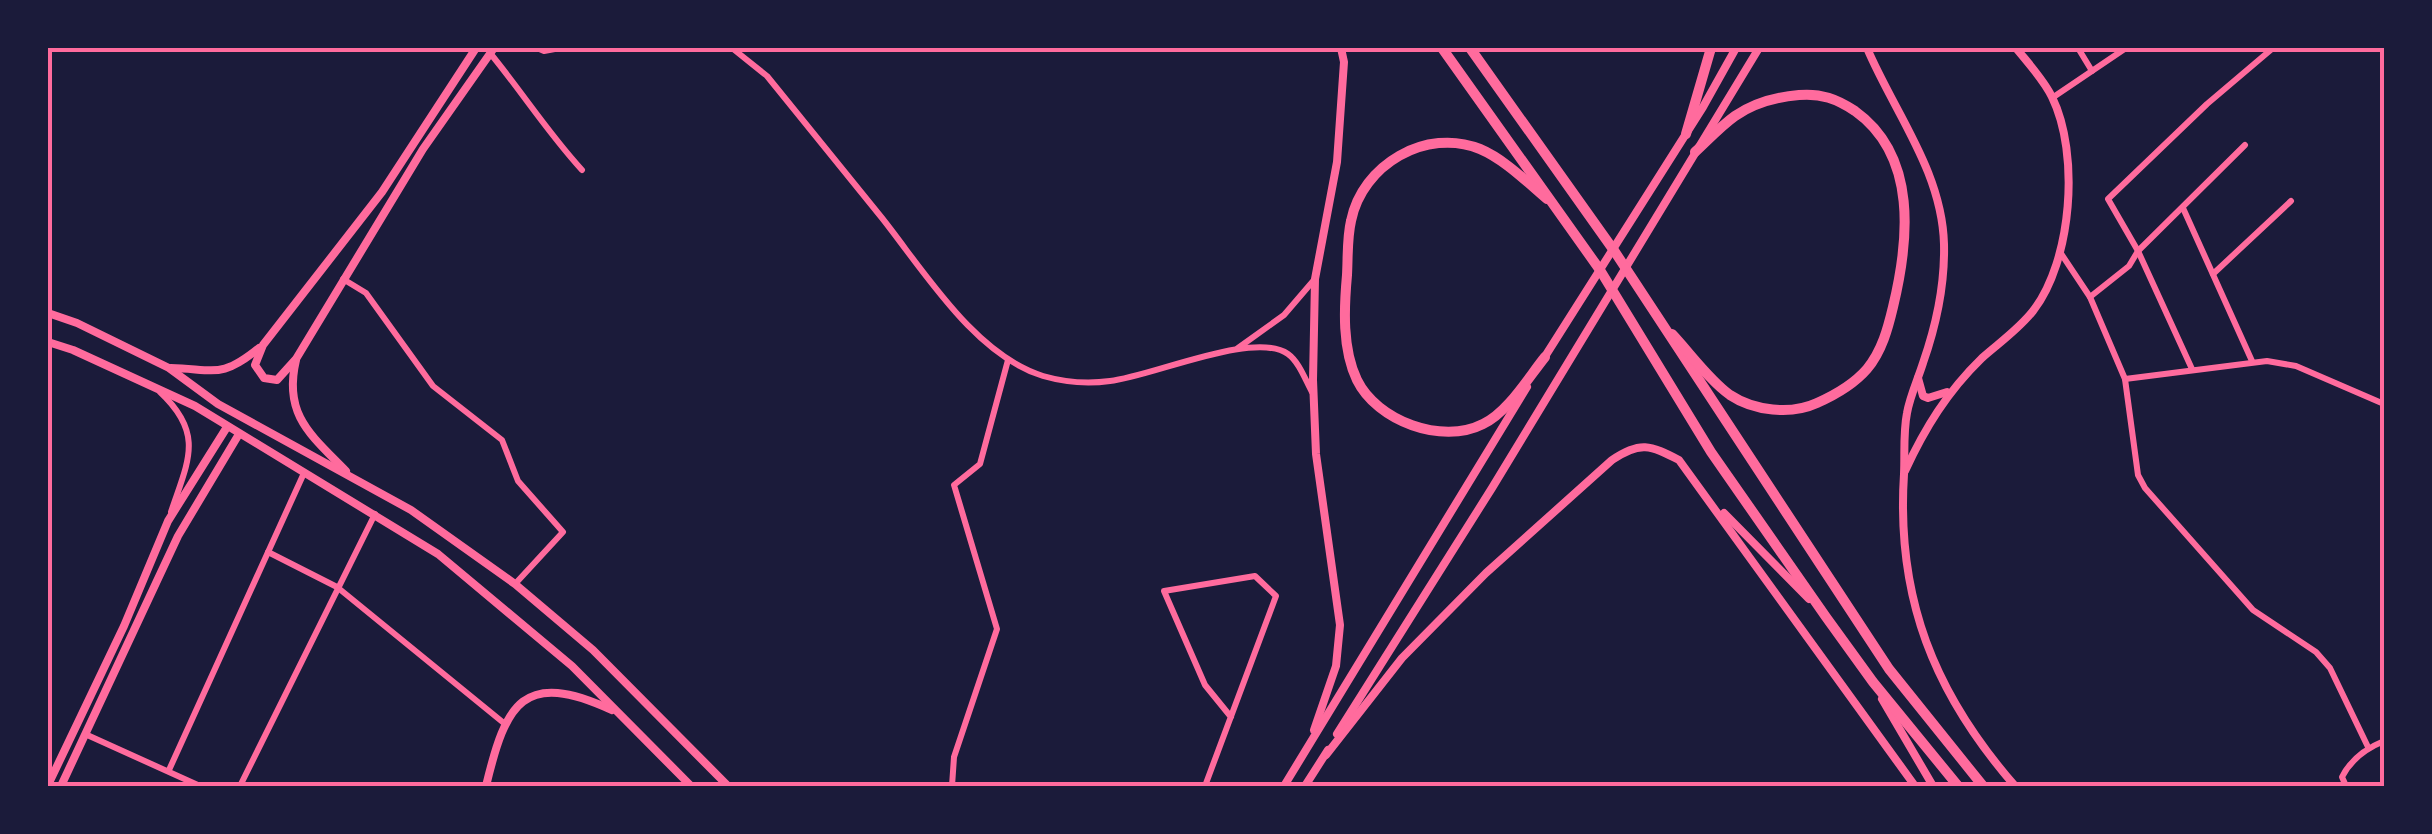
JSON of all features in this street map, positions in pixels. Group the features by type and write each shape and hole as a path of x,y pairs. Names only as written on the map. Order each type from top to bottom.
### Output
{"highway":[{"path":"1442,48 1600,270 1711,452 1826,617 1872,682 1958,786"},
{"path":"1470,48 1615,252 1889,670 1983,786"},
{"path":"1686,134 1711,48"},
{"path":"1654,316 1730,395 1760,408 1795,411 1832,397 1868,368 1885,338 1904,264 1905,203 1895,159 1880,134 1832,96 1771,98 1736,115 1695,152"},
{"path":"1545,357 1504,407 1484,424 1432,431 1402,421 1375,402 1358,382 1350,356 1344,308 1351,218 1364,191 1387,162 1431,142 1479,148 1558,209"}],"main road":[{"path":"476,48 382,192 263,345 254,365 264,378 277,380 296,358 423,149 492,50"},
{"path":"1308,748 1336,666 1340,625 1316,454 1313,394 1315,279 1337,162 1344,62 1341,48"},
{"path":"1284,786 1736,48"},
{"path":"1326,755 1759,48"},
{"path":"1867,48 1939,199 1944,242 1943,294 1906,413 1901,507 1912,603 1938,675 1991,758 2015,786"},
{"path":"1904,476 1925,427 1948,396 2033,311 2054,274 2060,252 2069,172 2052,98 2016,48"},
{"path":"48,313 169,368 218,404 412,510 515,584 594,650 728,786"},
{"path":"48,342 152,385 438,554 572,666 691,786"},
{"path":"169,368 222,371 236,366 263,345"},
{"path":"296,358 291,390 298,418 349,474"},
{"path":"1918,378 1923,396 1928,398 1939,397 1956,387"},
{"path":"48,785 124,626 168,522 228,427"},
{"path":"60,786 178,536 239,434"},
{"path":"1305,786 1402,658 1520,541 1612,460 1628,448 1642,446 1658,448 1679,460 1915,786"},
{"path":"1704,492 1826,617"},
{"path":"1872,682 1932,786"},
{"path":"486,786 498,736 512,712 530,696 555,690 580,695 620,713"}],"street":[{"path":"538,48 560,48"},
{"path":"732,48 767,76 967,324 1008,360 1042,376 1076,383 1113,381 1237,348 1284,351 1296,361 1313,394"},
{"path":"2078,48 2092,71"},
{"path":"2052,98 2124,48"},
{"path":"2192,369 2138,251 2108,199 2207,104 2274,48"},
{"path":"492,50 547,131 582,170"},
{"path":"2090,297 2128,266 2138,251 2245,145"},
{"path":"2212,274 2291,201"},
{"path":"2183,208 2252,362"},
{"path":"2060,252 2090,297 2125,380 2138,474 2144,488 2253,610 2316,652 2330,668 2368,747"},
{"path":"343,279 366,294 433,386 502,440 518,481 563,532 515,584"},
{"path":"1237,348 1284,314 1315,279"},
{"path":"952,786 954,757 997,629 954,486 980,464 1008,360"},
{"path":"2125,380 2267,360 2296,366 2384,404"},
{"path":"152,385 173,404 190,433 185,470 168,522"},
{"path":"170,770 304,473"},
{"path":"240,786 375,514"},
{"path":"268,552 337,588 505,724"},
{"path":"1206,786 1276,596 1255,576 1164,591 1205,684 1231,717"},
{"path":"85,734 200,786"},
{"path":"2346,786 2342,777 2346,770 2368,747 2384,741"}]}
